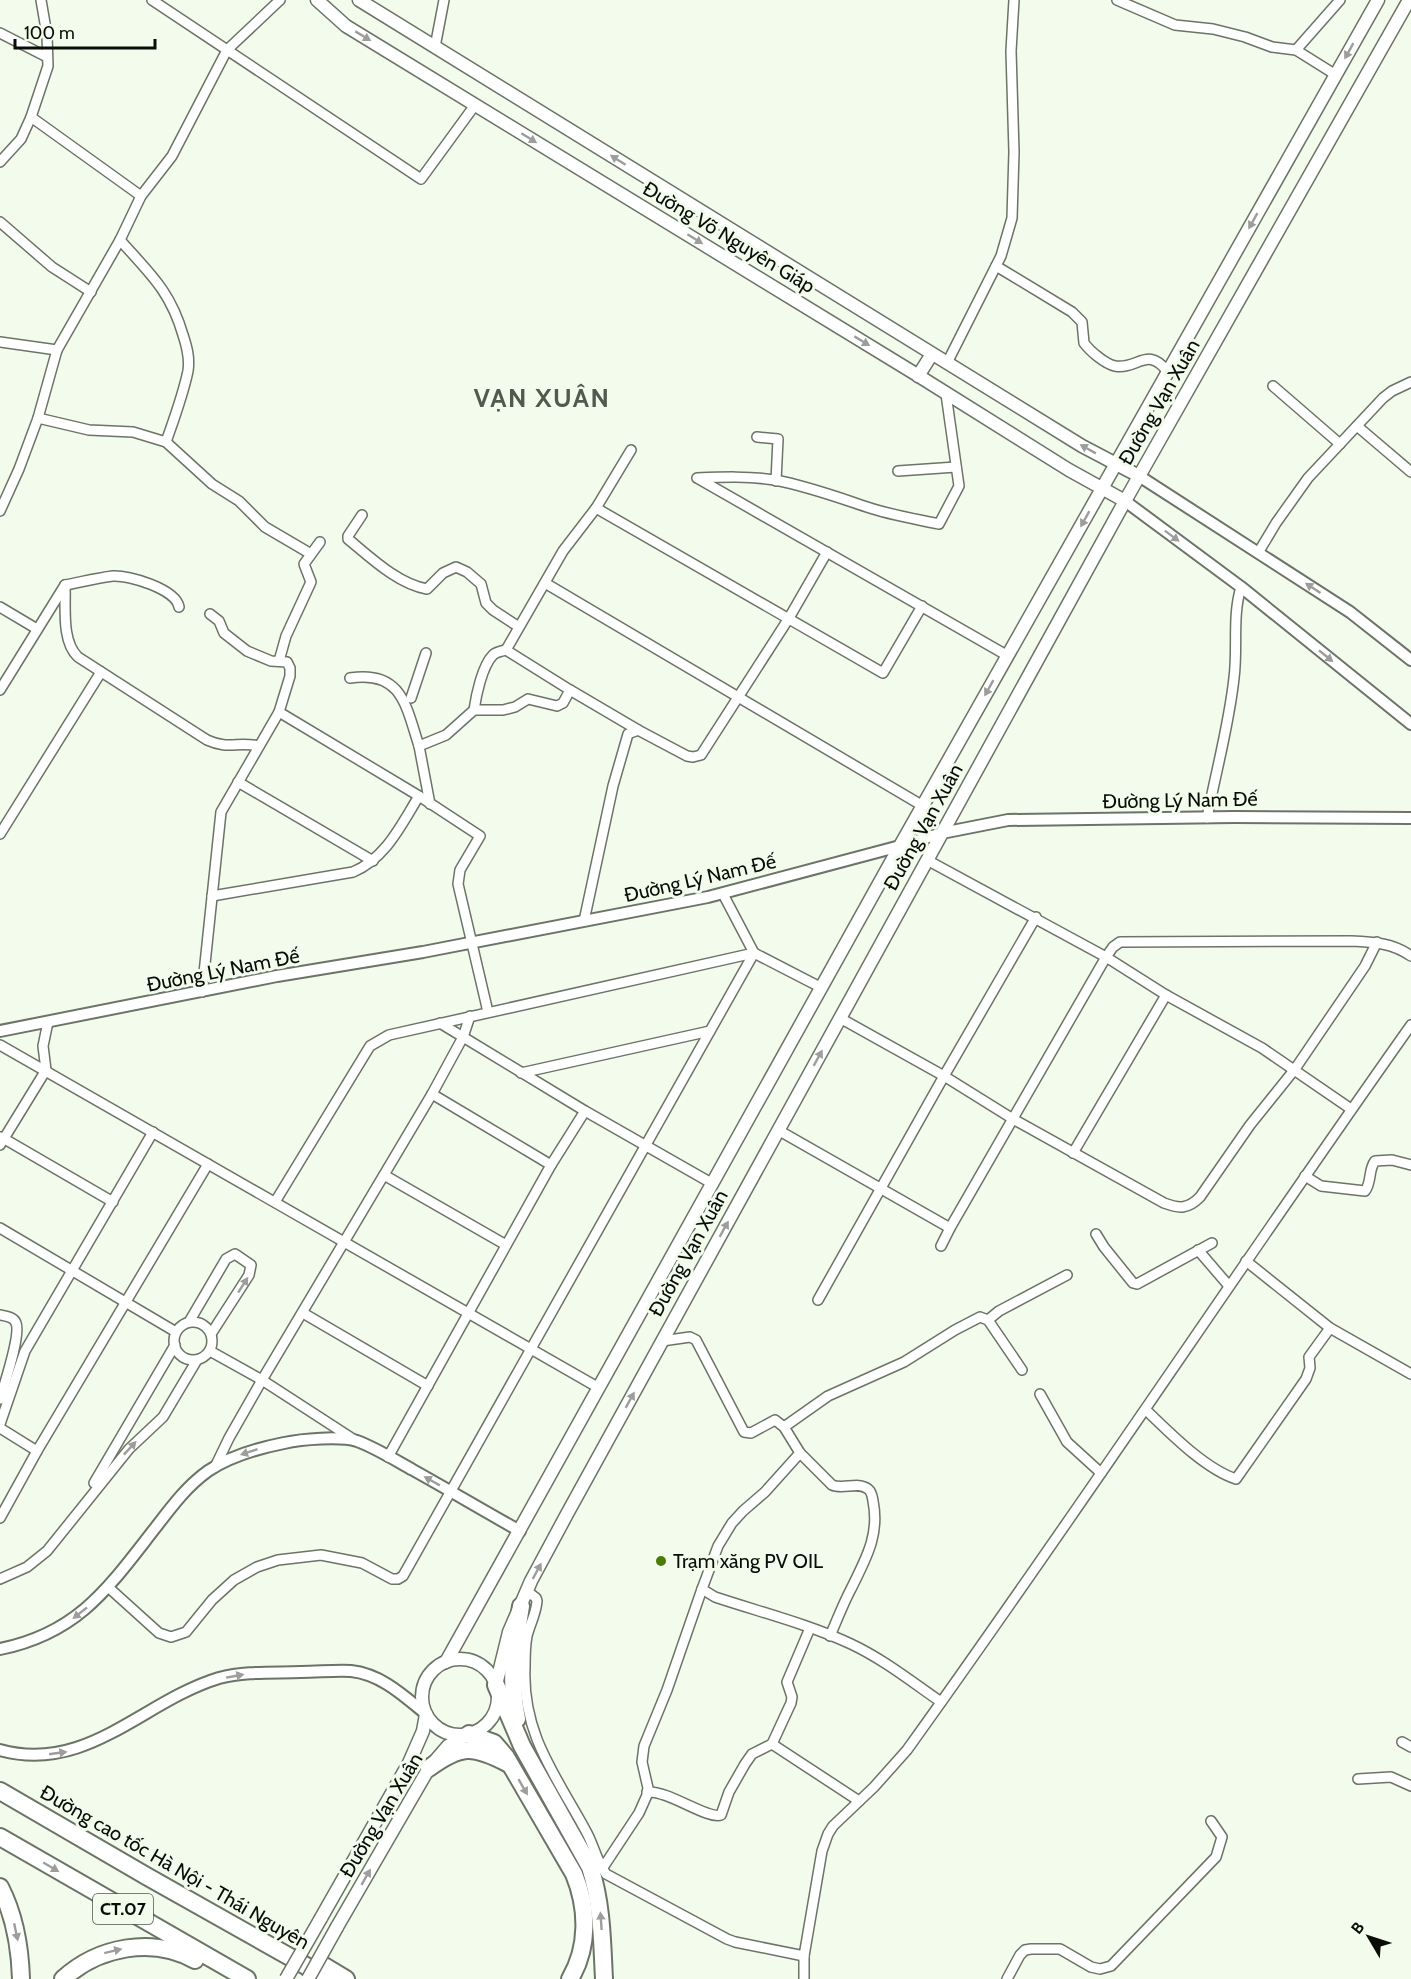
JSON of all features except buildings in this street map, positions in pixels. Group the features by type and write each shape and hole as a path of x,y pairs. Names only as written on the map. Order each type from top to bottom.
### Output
{"highway":[{"path":"522,1746 515,1711 513,1680 514,1650 524,1598"},
{"path":"496,1685 522,1746 590,1867 601,1913 604,1979"},
{"path":"469,1734 494,1743 511,1765 574,1874 582,1895 584,1935 576,1970 570,1979"},
{"path":"429,1768 448,1754 462,1750 490,1754 511,1765"},
{"name":"Đường cao tốc Hà Nội - Thái Nguyên","path":"0,1791 329,1979"},
{"name":"CT.07","path":"0,1837 247,1979"},
{"path":"148,1877 293,1948 346,1979"},
{"path":"0,1887 16,1931 21,1979"},
{"path":"63,1979 74,1969 96,1956 121,1949 145,1947 189,1956 229,1979"}],"main road":[{"name":"Đường Võ Nguyên Giáp","path":"317,0 346,26 1069,470 1125,501"},
{"name":"Đường Võ Nguyên Giáp","path":"359,0 1082,446 1139,476"},
{"name":"Đường Vạn Xuân","path":"446,1662 900,846 1378,0"},
{"name":"Đường Vạn Xuân","path":"496,1685 509,1632 567,1514 1125,501 1409,0"},
{"path":"918,376 932,354"},
{"path":"459,1658 482,1665 491,1674 496,1685 498,1697 496,1709 490,1720 469,1734 456,1735 444,1731 433,1724 426,1714 422,1701 422,1689 427,1677 436,1667 446,1662 459,1658"},
{"name":"Đường Vạn Xuân","path":"286,1979 409,1763 423,1731 426,1714"},
{"name":"Đường Vạn Xuân","path":"308,1979 429,1768 448,1746 469,1734"}],"street":[{"path":"0,162 21,139 48,66 47,35 41,0"},
{"path":"152,0 421,179 476,105"},
{"path":"0,512 38,418 57,350 120,240 141,196 172,156 227,50 280,0"},
{"path":"435,47 444,0"},
{"path":"947,363 996,266 1005,245 1012,218 1014,152 1011,43 1014,0"},
{"path":"1117,0 1175,25 1213,29 1272,47 1296,50 1336,75"},
{"path":"1296,50 1340,0"},
{"path":"0,33 47,57"},
{"path":"31,117 141,196"},
{"path":"0,222 52,267 91,292"},
{"path":"120,240 171,300 177,312 187,348 188,370 166,442"},
{"path":"996,266 1072,312 1082,322 1084,343 1108,363 1121,366 1150,358 1161,363 1168,372"},
{"path":"0,342 57,350"},
{"path":"1258,553 1276,522 1308,478 1383,398 1411,382"},
{"path":"1273,386 1340,444"},
{"path":"946,394 959,486 939,524 868,508 812,488 776,481 730,476 697,478 1008,656"},
{"path":"38,418 89,430 133,432 166,442 212,484 239,501 265,527 311,554"},
{"path":"1357,426 1411,472"},
{"path":"757,437 778,439 776,481"},
{"path":"506,650 564,550 596,508 631,450"},
{"path":"898,471 956,467"},
{"path":"1139,476 1350,612 1411,660"},
{"path":"1125,501 1241,587 1411,724"},
{"path":"596,508 883,673 922,606"},
{"path":"362,515 348,539 379,564 416,587 427,589 442,573 456,567 467,572 481,584 486,603 519,627"},
{"path":"279,660 286,636 311,582 304,564 320,542"},
{"path":"419,746 446,735 474,710 491,658 497,652 506,650 638,730 687,756 697,756 705,750 789,618 827,552"},
{"path":"0,690 65,585 114,576 130,578 172,595 178,601 179,607"},
{"path":"545,583 739,695 923,806"},
{"path":"65,585 69,645 78,657 207,740 225,747 238,744 259,746"},
{"path":"1207,818 1232,696 1236,663 1235,609 1241,587"},
{"path":"0,607 37,629"},
{"path":"202,992 221,812 279,712 290,676 289,664 279,660 271,661 247,651 224,633 219,621 210,614"},
{"path":"426,653 409,704 430,804"},
{"path":"0,834 4,818 101,672"},
{"path":"350,678 372,676 388,682 409,704"},
{"path":"474,710 503,710 515,707 528,699 559,706 570,690"},
{"path":"279,712 480,836 458,877 458,884 488,1012"},
{"path":"584,921 613,786 628,734 638,730"},
{"path":"238,782 374,861"},
{"path":"212,896 353,872 374,861 387,846 418,796"},
{"name":"Đường Lý Nam Đế","path":"0,1032 277,976 472,942 723,894 942,833 1008,820 1411,818"},
{"path":"927,860 1036,917 1166,995 1262,1048 1351,1109"},
{"path":"723,894 754,953 822,988"},
{"path":"818,1300 1036,917"},
{"path":"941,1246 1106,957 1120,942 1377,942 1401,948 1411,956"},
{"path":"840,1018 944,1076 1073,1153 1164,1203 1184,1208 1192,1205 1200,1197 1250,1125 1295,1069 1365,966 1377,942"},
{"path":"275,1202 370,1046 389,1035 754,953"},
{"path":"108,1587 159,1633 171,1637 186,1632 212,1600 234,1580 257,1567 278,1560 321,1555 362,1563 392,1579 403,1576 754,953"},
{"path":"1073,1153 1166,995"},
{"path":"215,1467 262,1380 432,1094 463,1037 470,1016"},
{"path":"48,1022 43,1046 46,1070 1,1141 113,1202"},
{"path":"440,1023 585,1111 713,1184"},
{"path":"804,1979 804,1956 822,1851 833,1826 874,1787 907,1750 1146,1410 1411,1024"},
{"path":"521,1073 710,1031"},
{"path":"0,1045 599,1388"},
{"path":"432,1094 551,1165"},
{"path":"388,1456 551,1165 585,1111"},
{"path":"778,1130 950,1228"},
{"path":"0,1424 25,1351 153,1132"},
{"path":"1305,1176 1321,1186 1365,1191 1371,1167 1375,1161 1392,1160 1411,1165"},
{"path":"0,1518 37,1451 208,1164"},
{"path":"384,1175 506,1245"},
{"path":"0,1228 176,1332"},
{"path":"1096,1234 1133,1283 1139,1283 1212,1243"},
{"path":"1198,1250 1229,1286"},
{"path":"189,1322 226,1258 235,1254 251,1264 249,1275 211,1334"},
{"path":"1246,1262 1330,1328 1411,1374"},
{"path":"988,1320 999,1311 1067,1275"},
{"path":"303,1313 428,1386"},
{"path":"0,1316 13,1318 17,1331 8,1375 0,1399"},
{"path":"784,1426 828,1396 904,1362 976,1318 988,1320 1023,1370"},
{"path":"0,1579 27,1567 47,1551 129,1449 163,1417 197,1360 210,1351 212,1345 209,1329 200,1323 189,1322 176,1332 175,1346 79,1509"},
{"path":"1146,1410 1201,1459 1236,1479 1306,1379 1310,1368 1309,1357 1330,1328"},
{"path":"662,1341 690,1337 696,1341 744,1432 751,1433 772,1420 776,1420 784,1426 800,1453 832,1485 838,1488 863,1486 871,1493 875,1512 869,1553 830,1636"},
{"path":"175,1346 181,1355 197,1360"},
{"path":"210,1351 262,1380 355,1441 388,1456 519,1531"},
{"path":"1040,1395 1067,1442 1101,1473"},
{"path":"0,1428 37,1451"},
{"path":"0,1649 42,1638 88,1607 108,1587 179,1497 215,1467 267,1446 297,1440 355,1441"},
{"path":"602,1869 639,1813 648,1792 642,1762 644,1746 667,1690 718,1546 742,1511 765,1492 800,1453"},
{"path":"702,1589 715,1598 810,1628 851,1644 886,1664 941,1702"},
{"path":"524,1598 536,1598 537,1601 526,1642 524,1671 532,1731 587,1834 602,1869 606,1874 727,1939 804,1956"},
{"path":"648,1792 656,1792 717,1817 724,1811 729,1792 752,1754 772,1744 791,1704 792,1697 787,1682 810,1628"},
{"path":"0,1750 18,1755 52,1754 76,1750 185,1693 220,1678 251,1673 353,1671 376,1678 396,1689 426,1714"},
{"path":"772,1744 859,1801"},
{"path":"1358,1779 1391,1777 1411,1786"},
{"path":"1007,1979 1020,1955 1025,1950 1031,1949 1060,1949 1091,1967 1100,1969 1111,1966 1216,1857 1222,1837 1210,1821"}],"place":[{"name":"Trạm xăng PV OIL","path":"661,1561"}],"district":[{"name":"VẠN XUÂN","path":"542,398"}]}
